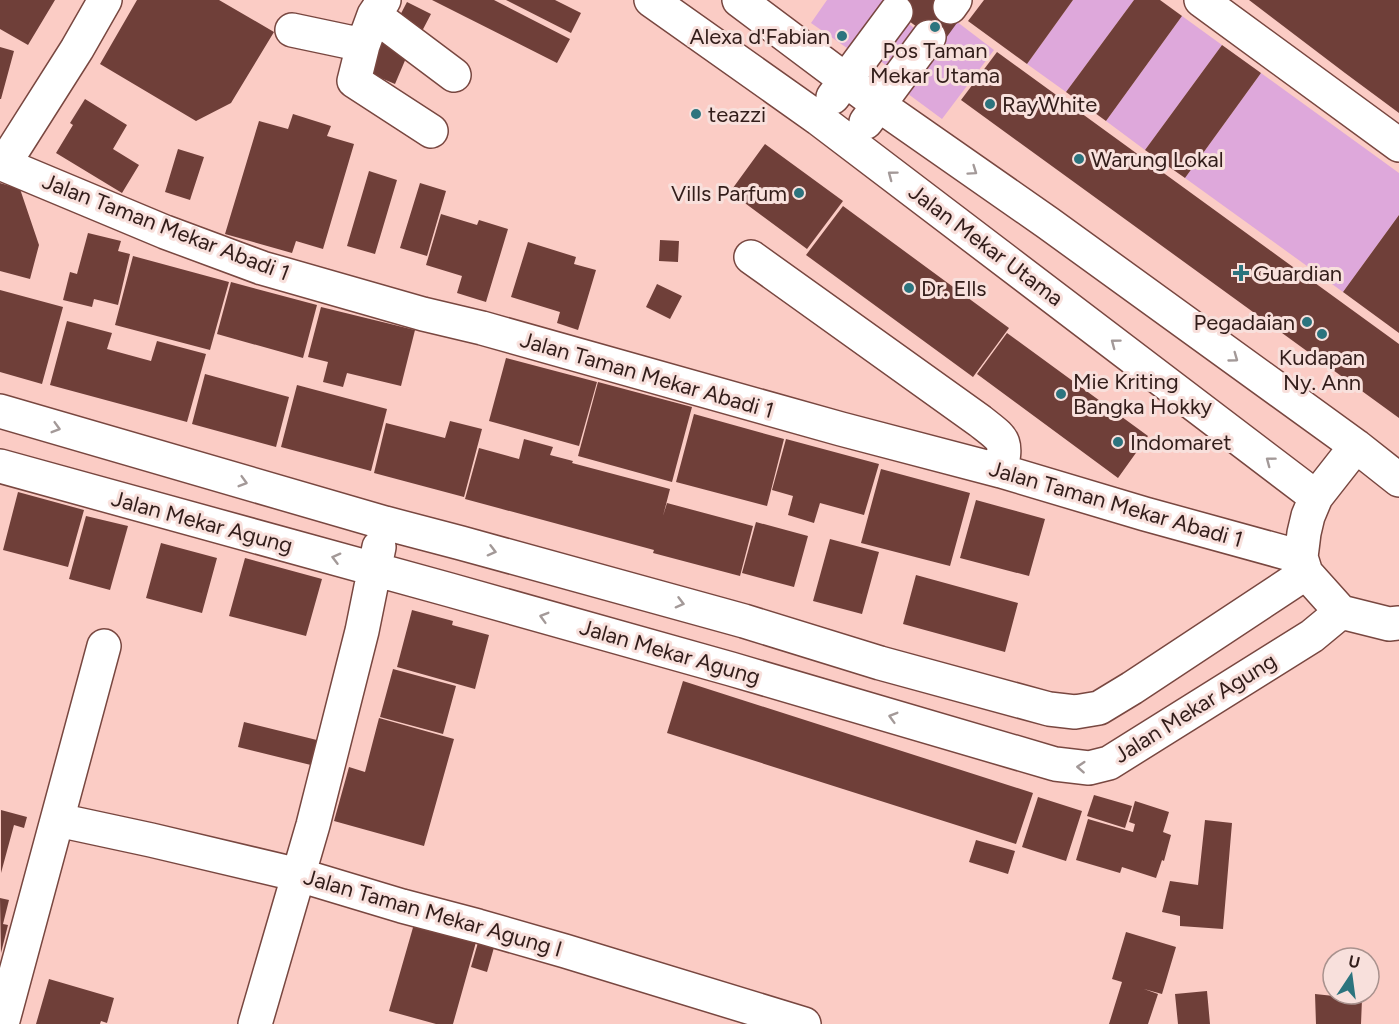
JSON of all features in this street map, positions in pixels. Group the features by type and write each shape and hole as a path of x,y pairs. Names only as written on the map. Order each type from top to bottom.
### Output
{"street":[{"path":"2,163 77,49 105,0"},
{"name":"Jalan Mekar Utama","path":"651,0 819,119 1316,497"},
{"path":"739,0 879,105 1048,223 1356,446 1399,480"},
{"path":"1201,0 1399,145"},
{"path":"431,130 354,81 363,45 379,7 454,75"},
{"path":"819,119 896,12"},
{"path":"292,30 363,45"},
{"path":"850,143 929,37"},
{"name":"Jalan Taman Mekar Abadi 1","path":"2,163 165,232 262,268 841,429 1001,471 1303,565"},
{"path":"751,257 999,437 1005,448 1001,471"},
{"path":"0,411 385,523 744,621 880,663 1049,709 1075,712 1099,708 1132,688 1303,565"},
{"path":"1356,446 1316,497 1306,524 1303,565 1341,612 1389,624 1399,623"},
{"name":"Jalan Mekar Agung","path":"0,466 731,669 1055,764 1089,768 1109,763 1312,636 1341,612"},
{"path":"255,1024 313,825 362,631 385,523"},
{"path":"450,590 461,543"},
{"path":"731,669 744,621"},
{"path":"2,1024 104,646"},
{"name":"Jalan Taman Mekar Agung I","path":"58,820 299,875 566,951 804,1024"}],"shaded area":[{"path":"827,0 897,0 857,55 811,23"},
{"path":"1073,0 1134,0 1066,92 1027,64"},
{"path":"1182,16 1222,45 1145,150 1106,121"},
{"path":"901,18 922,34 893,71 873,55"},
{"path":"952,18 994,50 942,119 900,88"},
{"path":"1261,73 1399,173 1399,215 1343,292 1185,178"}],"building":[{"path":"0,0 55,0 28,45 0,29"},
{"path":"137,0 219,0 274,32 231,103 196,121 100,64"},
{"path":"432,0 494,0 570,39 557,63"},
{"path":"506,0 555,0 581,13 571,33"},
{"name":"Pos Taman Mekar Utama","path":"887,0 940,0 962,16 941,45 885,3"},
{"path":"984,0 1073,0 1027,64 968,21"},
{"path":"1134,0 1160,0 1182,16 1106,121 1066,92"},
{"path":"1249,0 1399,0 1399,113 1345,73"},
{"path":"407,2 431,14 420,35 396,23"},
{"path":"387,33 412,44 395,84 369,73"},
{"path":"1222,45 1261,73 1185,178 1145,150"},
{"path":"0,47 14,51 1,99 0,99"},
{"path":"997,52 1399,344 1399,418 961,100"},
{"path":"85,99 127,125 113,149 139,165 122,193 56,153 73,125 70,123"},
{"path":"293,114 331,126 327,136 354,144 323,249 296,241 292,253 225,234 259,121 288,129"},
{"path":"765,144 843,201 807,249 730,192"},
{"path":"178,149 204,157 190,200 165,192"},
{"path":"369,171 397,180 375,254 347,246"},
{"path":"0,183 20,189 39,245 30,279 0,271"},
{"path":"420,183 446,191 427,256 400,248"},
{"path":"843,206 1009,328 973,377 806,255"},
{"path":"441,214 477,225 479,220 508,229 486,302 457,293 462,276 426,265"},
{"path":"1399,215 1399,333 1343,292"},
{"path":"88,233 121,241 118,251 130,254 118,305 94,299 92,307 63,300 70,272 77,274"},
{"path":"660,240 679,241 678,262 659,261"},
{"path":"528,242 576,257 574,264 596,270 578,330 557,323 560,312 511,297"},
{"path":"133,256 229,282 210,350 115,325"},
{"path":"231,282 317,305 303,358 217,334"},
{"path":"657,284 682,296 670,319 646,307"},
{"path":"0,290 63,307 42,384 0,372"},
{"path":"321,307 415,330 401,386 347,373 343,387 323,382 328,362 308,357"},
{"path":"67,321 112,333 107,349 151,361 157,341 206,354 187,422 50,385"},
{"path":"1007,333 1148,436 1118,478 977,374"},
{"path":"506,358 597,382 579,446 489,421"},
{"path":"205,374 289,397 276,447 192,424"},
{"path":"598,382 692,407 672,482 578,456"},
{"path":"297,385 387,409 371,471 281,447"},
{"path":"694,414 784,439 767,506 676,482"},
{"path":"450,421 482,429 464,497 374,473 386,423 445,438"},
{"path":"524,439 553,447 550,455 573,461 572,463 670,489 663,516 667,503 753,526 740,576 653,553 654,550 465,499 479,448 519,459"},
{"path":"786,439 879,464 864,515 820,503 814,523 788,515 793,496 772,490"},
{"path":"881,469 970,493 950,566 861,543"},
{"path":"18,492 84,510 68,567 3,550"},
{"path":"976,500 1045,519 1029,576 960,558"},
{"path":"86,516 128,526 110,590 69,579"},
{"path":"756,522 808,536 794,587 742,573"},
{"path":"830,539 879,552 862,614 813,601"},
{"path":"161,543 217,558 202,613 146,598"},
{"path":"245,558 322,579 306,636 229,616"},
{"path":"916,575 1018,603 1005,652 903,624"},
{"path":"412,610 453,621 452,625 489,635 475,689 397,667"},
{"path":"393,669 456,686 443,734 380,717"},
{"path":"683,681 1033,793 1016,844 667,733"},
{"path":"379,718 454,739 424,846 334,821 349,767 365,772"},
{"path":"244,722 329,743 323,768 238,747"},
{"path":"1094,795 1132,806 1125,828 1087,816"},
{"path":"1038,797 1082,811 1066,861 1022,847"},
{"path":"1135,801 1169,812 1163,832 1171,835 1164,861 1162,860 1156,878 1122,867 1120,873 1076,860 1088,819 1133,832 1135,824 1129,822"},
{"path":"1,810 27,817 24,828 14,825 1,873"},
{"path":"1205,820 1232,823 1223,929 1180,926 1180,916 1162,912 1170,881 1198,885"},
{"path":"976,840 1015,851 1008,874 969,862"},
{"path":"0,898 9,900 3,924 8,925 1,953"},
{"path":"416,917 478,935 453,1024 436,1024 389,1011"},
{"path":"1126,932 1176,947 1162,994 1144,989 1158,994 1148,1024 1109,1024 1122,982 1112,979"},
{"path":"479,939 495,944 487,972 471,967"},
{"path":"49,979 114,998 107,1023 101,1021 100,1024 36,1024"},
{"path":"1207,991 1210,1024 1178,1024 1175,994"},
{"path":"1315,994 1321,995 1321,1006 1362,1006 1361,1024 1316,1024"}],"place":[{"name":"Pos Taman Mekar Utama","path":"935,27"},
{"name":"Alexa d'Fabian","path":"842,36"},
{"name":"RayWhite","path":"990,104"},
{"name":"teazzi","path":"696,114"},
{"name":"Warung Lokal","path":"1079,159"},
{"name":"Vills Parfum","path":"799,193"},
{"name":"Guardian","path":"1241,273"},
{"name":"Dr. Ells","path":"909,288"},
{"name":"Pegadaian","path":"1307,322"},
{"name":"Kudapan Ny. Ann","path":"1322,334"},
{"name":"Mie Kriting Bangka Hokky","path":"1061,394"},
{"name":"Indomaret","path":"1118,442"}]}
